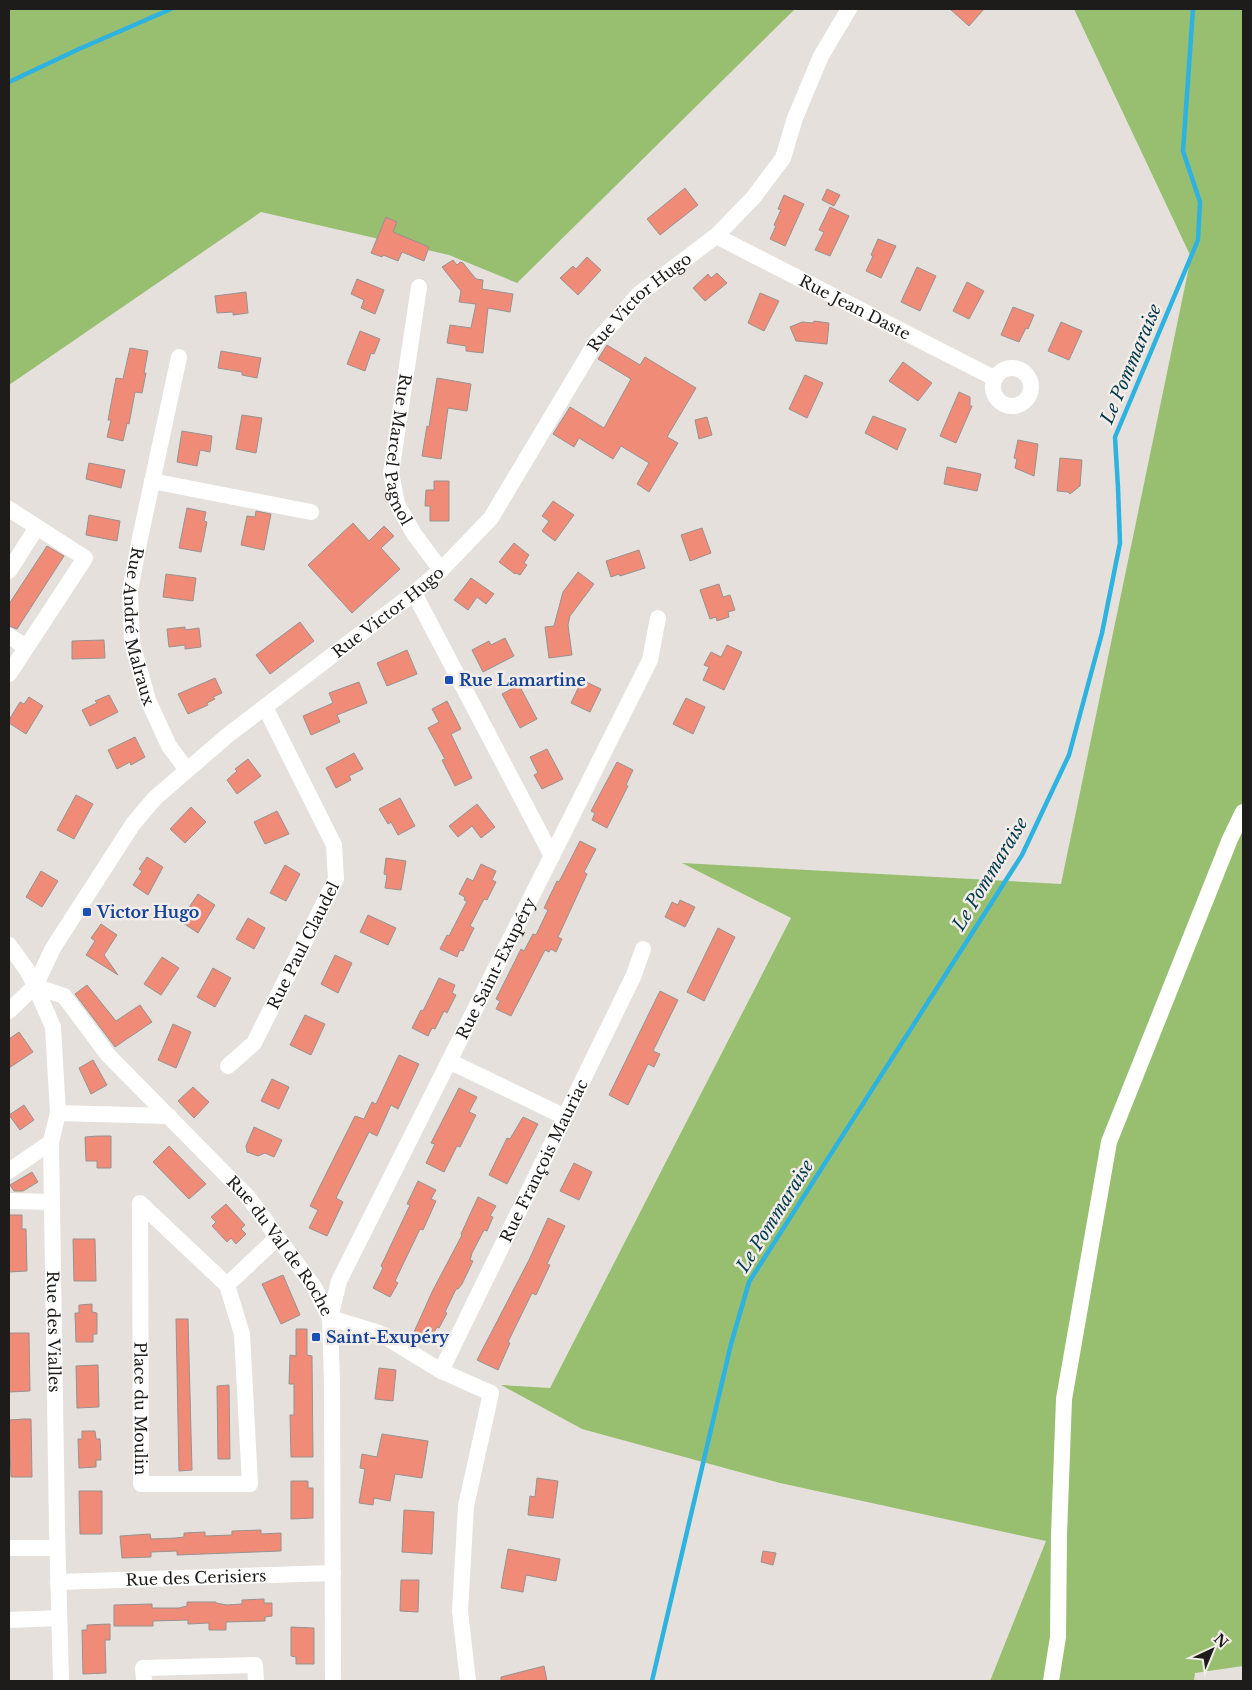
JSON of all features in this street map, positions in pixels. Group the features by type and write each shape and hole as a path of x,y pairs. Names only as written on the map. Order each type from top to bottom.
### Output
{"street":[{"name":"Rue Victor Hugo","path":"9,1012 35,986 53,948 133,824 155,798 228,734 414,594 441,570 491,518 596,342 639,294 716,236 753,198 783,158 795,118 821,56 849,9"},
{"name":"Rue Jean Daste","path":"716,236 994,378"},
{"name":"Rue Marcel Pagnol","path":"419,287 391,473 397,504 414,534 441,570"},
{"name":"Rue André Malraux","path":"179,357 130,591 132,643 148,700 169,746 187,770"},
{"path":"152,481 311,512"},
{"path":"9,509 84,558 9,674"},
{"path":"9,571 37,527"},
{"path":"414,594 552,856"},
{"name":"Rue Saint-Exupéry","path":"330,1318 339,1281 650,660 658,618"},
{"path":"9,636 26,647"},
{"name":"Rue Paul Claudel","path":"228,1066 254,1043 336,879 334,846 265,707"},
{"path":"1051,1681 1058,1636 1059,1535 1064,1399 1109,1142 1230,839 1243,812"},
{"name":"Rue des Vialles","path":"9,945 27,970 53,1027 58,1113 51,1142 57,1548 61,1681"},
{"name":"Rue François Mauriac","path":"441,1372 634,975 643,949"},
{"name":"Rue du Val de Roche","path":"35,986 64,996 108,1055 248,1197 314,1287 330,1318 333,1681"},
{"path":"449,1061 565,1117"},
{"path":"58,1113 169,1116"},
{"path":"9,1172 51,1142"},
{"path":"9,1201 52,1202"},
{"name":"Place du Moulin","path":"140,1203 227,1285 242,1334 250,1484 141,1484 140,1203"},
{"path":"227,1285 278,1237"},
{"path":"330,1318 379,1333 441,1372 491,1393 466,1506 460,1611 468,1681"},
{"path":"9,1548 57,1548"},
{"name":"Rue des Cerisiers","path":"58,1582 333,1573"},
{"path":"9,1620 59,1618"},
{"path":"144,1681 143,1668 255,1665 256,1681"}],"green space":[{"path":"9,9 795,9 517,283 449,255 261,212 9,385"},
{"path":"1074,9 1243,9 1243,1666 1195,1673 1194,1681 990,1681 1046,1541 780,1483 582,1429 501,1385 550,1388 791,918 682,863 1061,884 1191,257"}],"building":[{"path":"950,9 984,9 969,26"},
{"path":"685,188 698,205 660,235 647,219"},
{"path":"827,189 840,195 834,206 822,200"},
{"path":"784,195 804,204 785,246 770,239 776,226 774,225 781,210 778,209"},
{"path":"830,207 849,216 830,256 815,250 824,232 819,230"},
{"path":"386,217 397,222 393,232 429,247 424,261 402,252 398,261 371,253"},
{"path":"878,239 896,246 881,278 866,271"},
{"path":"587,257 601,270 578,295 560,278 573,266 576,269"},
{"path":"453,260 457,265 460,262 463,263 476,279 483,280 482,289 513,294 510,312 488,308 483,353 466,351 466,346 447,343 450,325 471,328 476,304 459,302 461,291 442,267"},
{"path":"917,267 936,276 920,311 901,302"},
{"path":"717,273 727,283 705,301 693,288 708,274 711,278"},
{"path":"357,279 384,290 375,314 361,308 364,300 351,294"},
{"path":"967,282 984,291 969,319 953,311"},
{"path":"246,292 248,313 233,315 233,312 217,313 215,296"},
{"path":"760,293 779,301 764,331 748,323"},
{"path":"1013,307 1034,315 1028,329 1026,328 1019,342 1001,335"},
{"path":"814,321 829,323 827,344 796,341 790,327 802,322 813,323"},
{"path":"1061,322 1082,331 1069,360 1048,351"},
{"path":"360,331 380,339 374,354 371,353 365,371 347,364"},
{"path":"607,345 640,365 645,357 696,388 667,437 678,443 649,492 637,484 649,463 621,446 613,459 579,438 574,447 553,434 570,407 604,428 631,379 598,359"},
{"path":"130,348 148,351 142,393 135,392 129,424 127,423 123,441 107,437 111,420 108,420 116,378 123,379"},
{"path":"221,351 261,358 257,378 242,375 242,372 218,368"},
{"path":"903,362 932,383 918,401 889,381"},
{"path":"805,375 823,383 807,418 789,409"},
{"path":"437,378 471,384 467,411 448,408 441,459 422,456"},
{"path":"959,392 970,397 970,406 972,406 956,443 940,436"},
{"path":"242,415 262,418 256,453 236,449"},
{"path":"873,416 906,429 897,450 865,433"},
{"path":"707,417 712,435 699,439 695,420"},
{"path":"182,431 212,436 210,452 200,450 197,466 177,462"},
{"path":"1018,440 1038,444 1034,476 1015,468 1017,459 1014,458"},
{"path":"1060,458 1082,460 1080,486 1070,494 1057,491"},
{"path":"89,463 125,470 121,488 86,479"},
{"path":"947,467 981,474 977,491 944,484"},
{"path":"434,481 449,481 449,521 430,521 430,506 425,506 426,490 434,490"},
{"path":"553,501 574,515 555,541 542,531 549,521 542,516"},
{"path":"187,508 206,512 204,521 207,522 201,552 179,548"},
{"path":"256,511 271,514 264,550 241,545 247,516 255,517"},
{"path":"89,515 120,521 117,541 86,535"},
{"path":"353,523 369,541 384,526 394,536 381,548 400,569 352,613 308,565"},
{"path":"702,528 711,553 690,561 681,535"},
{"path":"514,543 529,555 524,563 527,565 520,575 515,574 499,562"},
{"path":"47,546 64,556 17,629 9,626 9,604"},
{"path":"639,550 645,568 611,577 606,561"},
{"path":"578,572 594,584 570,616 568,625 572,655 549,658 545,627 554,626 563,592"},
{"path":"166,574 196,578 193,601 163,597"},
{"path":"471,578 494,594 486,604 477,597 468,610 454,600"},
{"path":"719,584 723,597 730,595 735,610 728,612 729,617 717,621 716,617 710,619 700,590"},
{"path":"300,622 314,641 270,674 256,655"},
{"path":"185,627 185,630 199,628 201,647 185,649 185,645 169,647 167,629"},
{"path":"505,638 514,656 483,672 472,650 489,641 491,645"},
{"path":"104,640 105,658 72,659 72,641"},
{"path":"727,645 742,652 724,690 703,680 709,667 704,665 711,652 721,657"},
{"path":"407,650 417,674 387,686 377,663"},
{"path":"215,678 222,693 213,697 215,699 207,703 208,705 188,714 178,694"},
{"path":"582,680 601,689 590,712 571,703"},
{"path":"359,682 367,703 337,715 340,722 311,735 303,716 333,703 329,693"},
{"path":"519,685 537,719 520,728 502,694"},
{"path":"109,695 118,712 90,726 82,710 97,703 95,701"},
{"path":"29,697 43,706 26,734 9,723 9,720 20,702 24,704"},
{"path":"686,698 705,707 693,734 673,724"},
{"path":"447,701 461,729 451,734 472,778 455,786 442,760 445,759 428,728 439,722 432,709"},
{"path":"135,737 145,757 131,765 130,762 117,769 108,750"},
{"path":"547,749 563,779 542,789 534,775 538,773 530,757"},
{"path":"354,753 363,769 349,776 351,780 336,788 326,768"},
{"path":"248,759 261,776 237,794 227,780 237,771 235,769"},
{"path":"617,762 633,770 626,785 628,786 607,828 592,820 595,813 591,811"},
{"path":"76,795 93,804 74,839 57,830"},
{"path":"400,798 415,826 398,835 391,822 388,824 379,809"},
{"path":"477,804 495,827 481,838 472,826 458,837 449,826"},
{"path":"191,807 206,822 185,843 170,829"},
{"path":"277,811 289,834 265,844 254,822"},
{"path":"580,841 596,849 584,872 587,874 558,937 562,939 556,952 551,949 549,952 545,950 511,1016 496,1009 500,1001 496,999 521,949 524,951 533,934 536,935 548,910 544,908"},
{"path":"147,857 163,867 148,895 133,885 142,871 139,869"},
{"path":"386,858 406,861 401,890 385,888 387,875 384,874"},
{"path":"481,864 496,871 492,880 496,882 487,900 484,899 470,926 474,928 463,951 460,950 457,957 440,949 467,901 464,900 465,897 459,894 467,878 473,881"},
{"path":"285,865 300,874 286,901 270,893"},
{"path":"41,871 58,881 42,907 26,897"},
{"path":"198,894 215,905 198,933 180,921"},
{"path":"680,900 695,907 685,927 665,917 672,902 678,905"},
{"path":"368,915 396,928 388,945 360,932"},
{"path":"248,918 265,928 254,949 236,939"},
{"path":"101,924 117,935 104,955 118,975 86,955 95,941 91,938"},
{"path":"718,928 735,937 704,1001 687,992"},
{"path":"335,955 352,963 338,993 321,984"},
{"path":"162,957 179,968 161,995 144,984"},
{"path":"213,968 231,978 215,1007 197,997"},
{"path":"439,978 455,985 452,993 456,995 447,1013 444,1011 435,1029 432,1028 428,1036 412,1028 421,1010 423,1011"},
{"path":"87,985 116,1021 140,1005 152,1022 115,1047 75,994"},
{"path":"660,991 678,1000 653,1051 660,1054 654,1067 648,1064 628,1105 609,1095"},
{"path":"305,1015 325,1024 311,1055 290,1045"},
{"path":"173,1024 191,1032 176,1068 158,1060"},
{"path":"19,1032 33,1052 9,1068 9,1039"},
{"path":"399,1055 419,1064 398,1109 391,1105 377,1136 369,1132 336,1198 343,1202 327,1236 309,1228 318,1210 310,1206 355,1116 364,1119 372,1102 376,1104"},
{"path":"93,1060 107,1085 91,1094 79,1068"},
{"path":"272,1079 289,1087 279,1109 261,1101"},
{"path":"193,1087 209,1102 194,1118 178,1101"},
{"path":"459,1088 477,1097 469,1112 476,1115 460,1147 457,1146 444,1172 426,1163 435,1144 431,1143"},
{"path":"24,1105 34,1120 20,1130 9,1115"},
{"path":"523,1117 538,1124 507,1184 489,1175 507,1138 510,1139"},
{"path":"254,1127 282,1140 274,1157 265,1153 258,1156 247,1152 246,1146"},
{"path":"111,1136 111,1168 97,1168 97,1161 86,1161 85,1137"},
{"path":"169,1146 206,1184 189,1199 153,1162"},
{"path":"574,1163 592,1172 579,1200 560,1191"},
{"path":"32,1172 38,1182 23,1191 14,1191 10,1185"},
{"path":"418,1181 436,1190 431,1199 436,1201 423,1230 420,1229 395,1281 398,1283 390,1297 373,1288 383,1268 381,1266 410,1205 407,1204"},
{"path":"478,1197 496,1206 490,1216 493,1217 487,1231 484,1230 472,1253 470,1260 473,1261 462,1284 456,1289 445,1312 447,1313 430,1340 414,1332 432,1292 462,1235"},
{"path":"226,1204 245,1225 241,1229 246,1234 236,1244 231,1238 227,1242 212,1226 216,1222 211,1217"},
{"path":"9,1215 22,1215 22,1229 26,1229 27,1271 9,1272"},
{"path":"548,1218 565,1226 547,1264 550,1265 536,1295 532,1293 508,1342 510,1343 498,1370 477,1360 530,1258"},
{"path":"73,1239 95,1239 96,1281 74,1281"},
{"path":"283,1275 300,1315 281,1324 262,1284"},
{"path":"92,1304 92,1312 97,1313 97,1334 93,1334 93,1342 76,1342 75,1313 79,1313 79,1305"},
{"path":"176,1319 188,1319 192,1470 179,1471"},
{"path":"296,1329 307,1329 307,1355 312,1356 313,1457 291,1457 290,1415 294,1415 294,1384 289,1384 290,1355 296,1356"},
{"path":"9,1333 29,1333 30,1391 9,1392"},
{"path":"98,1365 99,1407 77,1408 76,1366"},
{"path":"379,1368 396,1370 393,1401 375,1399"},
{"path":"229,1385 230,1459 218,1459 217,1386"},
{"path":"31,1419 32,1477 11,1477 9,1420"},
{"path":"82,1431 95,1431 96,1439 100,1439 101,1460 96,1460 96,1467 79,1468 78,1439 82,1439"},
{"path":"382,1434 428,1441 422,1478 395,1474 390,1501 374,1498 373,1505 359,1503 365,1469 360,1468 362,1454 377,1457"},
{"path":"537,1478 558,1481 553,1518 528,1515 530,1496 535,1497"},
{"path":"291,1481 308,1481 308,1488 313,1488 313,1518 291,1519"},
{"path":"79,1491 102,1491 102,1534 80,1534"},
{"path":"404,1510 434,1512 432,1554 402,1552"},
{"path":"261,1530 261,1534 281,1533 281,1551 177,1555 177,1551 151,1552 151,1557 122,1558 120,1536 150,1534 151,1539 176,1538 184,1537 184,1533 205,1532 205,1536 232,1535 232,1531"},
{"path":"508,1549 560,1559 556,1581 526,1575 523,1592 501,1588"},
{"path":"763,1551 776,1553 773,1565 761,1562"},
{"path":"401,1580 419,1580 418,1612 400,1611"},
{"path":"264,1599 264,1603 272,1603 272,1616 265,1617 265,1621 226,1622 226,1630 209,1630 209,1623 188,1624 188,1620 153,1621 153,1626 114,1626 114,1605 152,1604 152,1608 179,1608 187,1606 187,1602 216,1602 227,1605 242,1604 242,1600"},
{"path":"110,1624 110,1640 105,1640 106,1673 83,1674 82,1630 87,1630 87,1625"},
{"path":"291,1627 314,1628 314,1664 296,1664 296,1657 291,1656"},
{"path":"544,1666 547,1681 501,1681 501,1677"}],"waterway":[{"path":"9,82 171,9"},
{"name":"Le Pommaraise","path":"652,1681 731,1344 749,1282 1022,855 1069,755 1102,633 1120,543 1115,437 1198,240 1200,202 1183,151 1193,9"}],"place":[{"name":"Rue Lamartine","path":"449,680"},
{"name":"Victor Hugo","path":"87,912"},
{"name":"Saint-Exupéry","path":"316,1337"}]}
